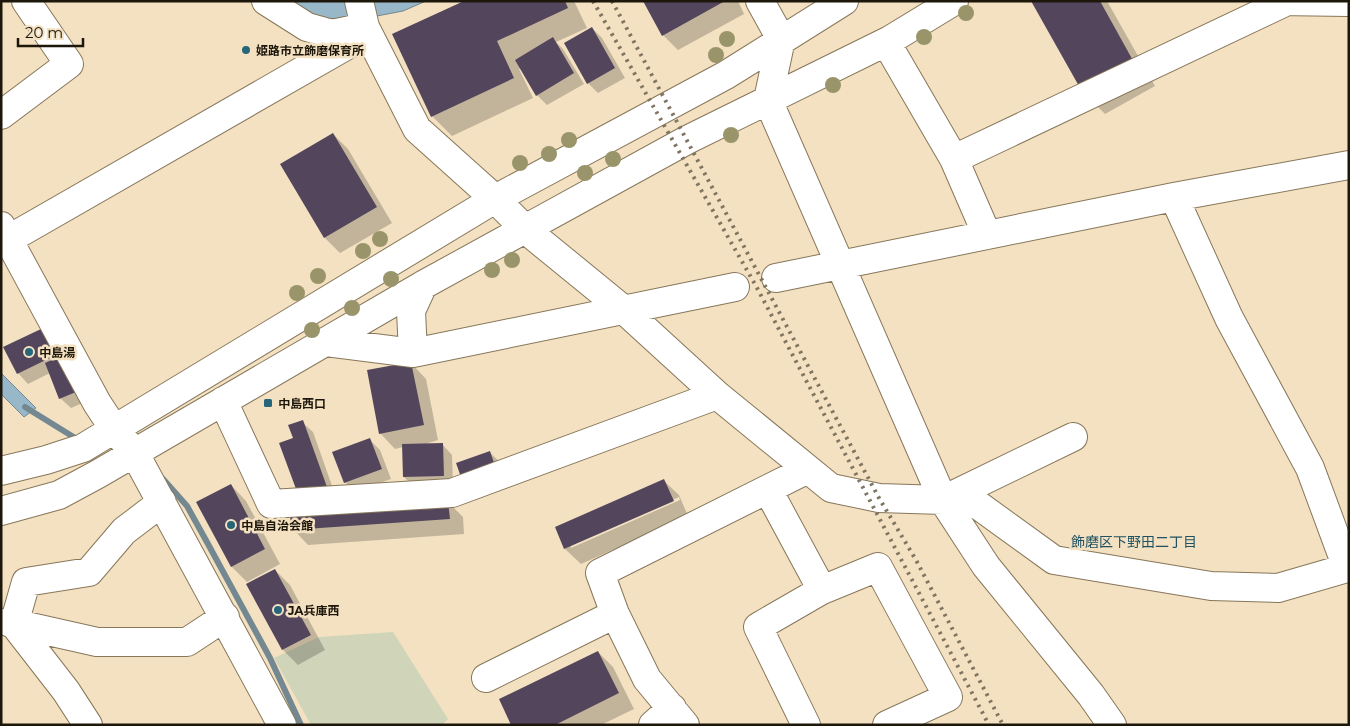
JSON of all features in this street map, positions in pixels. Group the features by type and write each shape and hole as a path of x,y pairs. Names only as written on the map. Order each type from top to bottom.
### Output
{"street":[{"path":"1,115 69,64 26,1"},
{"path":"266,1 307,27 332,34 365,27"},
{"path":"359,1 365,27 417,129 495,198 526,230 624,310 717,394 806,470 830,488 879,498 951,496 1073,437"},
{"path":"760,1 781,39 768,100 840,264 951,496 986,566 1091,695 1112,725"},
{"path":"1,471 46,460 83,448 495,198 694,93 844,1"},
{"path":"1,511 59,494 423,285 687,140 886,42 954,1"},
{"path":"954,158 1280,2 1349,2"},
{"path":"282,725 134,452 114,429 97,403 5,233 349,44 365,27"},
{"path":"886,42 954,158 987,235"},
{"path":"776,278 1174,197 1349,165"},
{"path":"951,496 1054,560 1211,586 1278,588 1347,568 1310,468 1229,318 1174,197"},
{"path":"413,353 411,311 423,285"},
{"path":"326,342 413,353 735,287"},
{"path":"222,401 270,504 452,493 717,394"},
{"path":"114,429 129,437 143,438 165,434"},
{"path":"83,448 116,447 134,452"},
{"path":"670,719 647,679 615,614 600,573 806,470"},
{"path":"768,490 822,590"},
{"path":"8,622 26,582 89,572 124,531 162,502"},
{"path":"806,725 758,627 822,590 878,567 948,697 887,725"},
{"path":"486,678 615,614"},
{"path":"8,622 97,642 187,642 225,617"},
{"path":"8,622 60,683 88,725"}],"green space":[{"path":"393,632 448,719 442,725 311,725 274,658 319,637"}],"water":[{"path":"281,1 426,1 403,11 335,24"},
{"path":"1,373 36,408 24,417 1,394"}],"building":[{"path":"464,1 565,1 568,8 497,41 514,78 431,117 392,34"},
{"path":"643,1 725,1 662,36"},
{"path":"1031,1 1100,1 1136,66 1084,95"},
{"path":"592,27 615,68 587,84 564,43"},
{"path":"553,37 574,73 536,96 515,60"},
{"path":"333,133 377,207 324,238 280,164"},
{"name":"中島湯","path":"41,329 54,356 17,374 3,347"},
{"path":"61,356 76,392 59,399 45,363"},
{"path":"411,362 424,425 379,434 367,370"},
{"path":"303,420 327,487 299,497 279,443 293,438 288,425"},
{"path":"370,438 382,469 344,483 332,452"},
{"path":"443,443 444,476 403,477 402,444"},
{"path":"490,451 496,469 462,480 456,463"},
{"path":"664,479 674,501 564,549 555,527"},
{"name":"中島自治会館","path":"231,484 265,549 231,567 196,502"},
{"path":"448,501 450,519 291,530 290,512"},
{"name":"JA兵庫西","path":"275,569 311,635 282,650 246,584"},
{"path":"598,651 619,693 555,725 511,725 499,699"}],"waterway":[{"path":"25,407 80,441"},
{"path":"163,479 187,506 270,658 301,725"}],"railway":[{"path":"593,1 756,286 989,725"},
{"path":"612,1 879,498 916,560 1003,725"}],"place":[{"name":"姫路市立飾磨保育所","path":"246,50"},
{"name":"中島湯","path":"29,352"},
{"name":"中島西口","path":"268,403"},
{"name":"中島自治会館","path":"231,525"},
{"name":"JA兵庫西","path":"278,610"}],"district":[{"name":"飾磨区下野田二丁目","path":"1134,542"}]}
